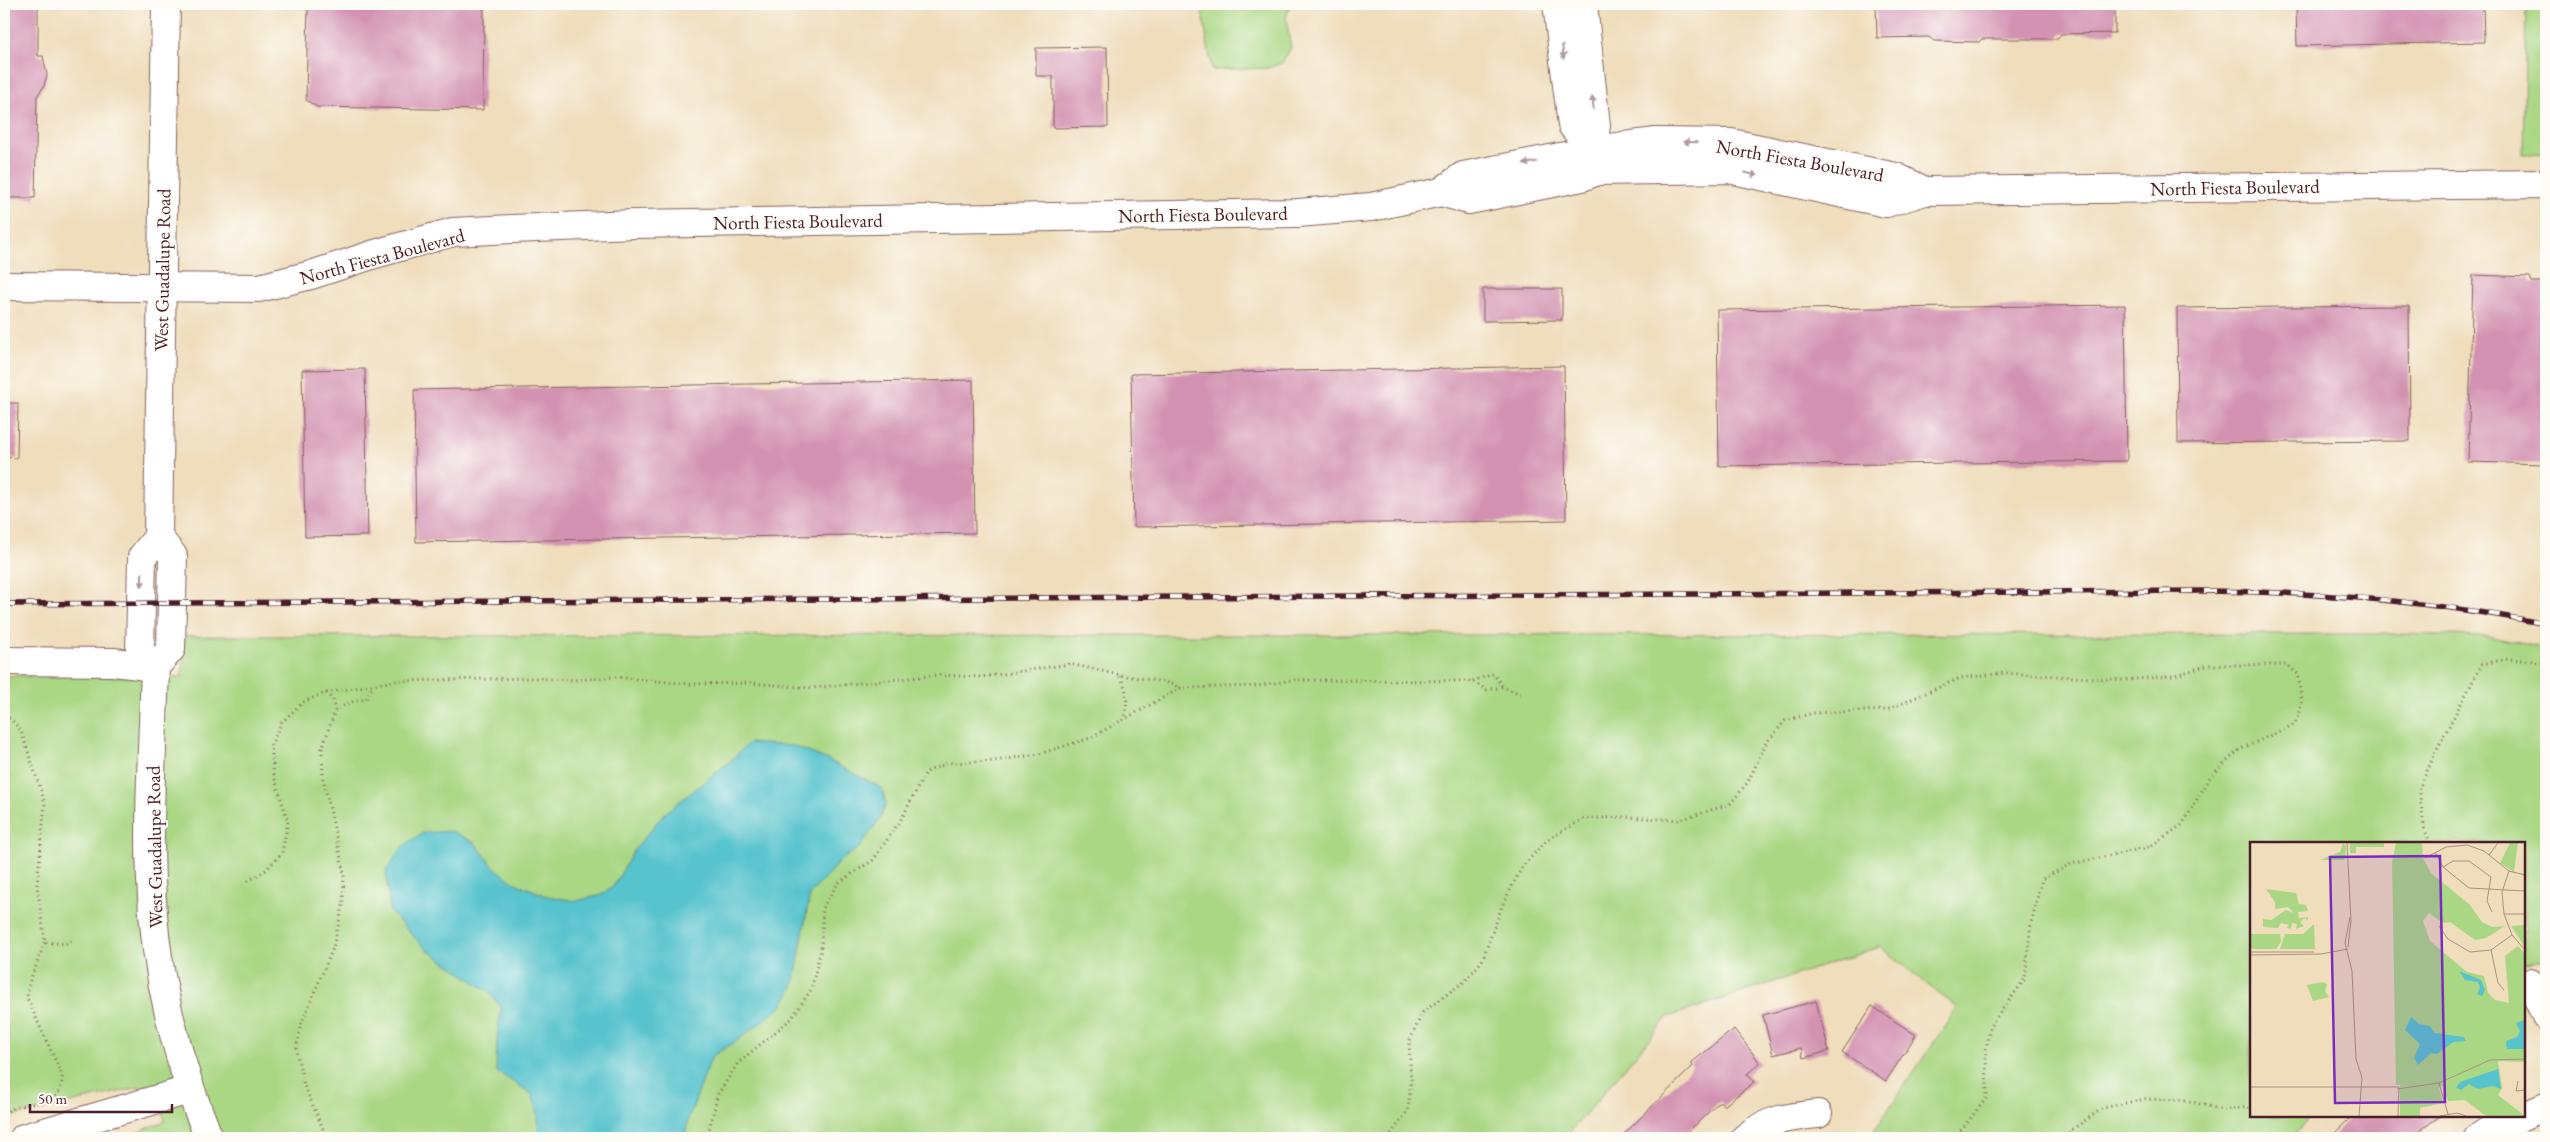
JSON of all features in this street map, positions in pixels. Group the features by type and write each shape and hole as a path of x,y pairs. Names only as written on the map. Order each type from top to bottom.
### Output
{"street":[{"name":"West Guadalupe Road","path":"166,4 158,537 142,556 140,652 154,667 150,879 156,951 174,1038 189,1090 209,1138"},
{"path":"1558,4 1572,125 1595,161"},
{"path":"1583,4 1596,126 1595,161"},
{"name":"North Fiesta Boulevard","path":"4,286 259,288 311,275 375,254 453,232 644,224 1298,213 1371,207 1441,192 1463,176 1595,161 1656,142 1731,143 1896,177 1925,191 2546,184"},
{"path":"4,661 114,662 154,667"},
{"path":"2530,983 2546,1016"},
{"path":"24,1138 189,1090"},
{"path":"2525,1116 2546,1107"},
{"path":"1745,1138 1760,1126 1785,1118 1818,1114"},
{"path":"2478,1138 2490,1130 2522,1117"}],"path":[{"path":"2430,842 2424,827 2419,790 2437,749 2482,664 2508,659 2546,662"},
{"path":"248,881 266,870 282,853 288,821 274,776 271,745 282,722 303,702 326,693 373,684 394,681 530,678 574,680 615,677 689,684 751,683 812,688 938,675 982,677 1070,664 1165,682 1181,688 1257,686 1293,680 1473,681 1493,674 1503,688"},
{"path":"1388,1138 1408,1111 1411,1079 1409,1042 1423,1012 1465,981 1482,961 1502,906 1522,867 1547,840 1583,819 1624,817 1680,820 1730,804 1748,782 1766,743 1785,721 1812,713 1887,710 1960,678 2004,673 2124,680 2173,676 2209,665 2287,664 2298,674 2302,703 2295,724 2238,750 2210,776 2182,825 2149,847 2071,864 2042,879 2032,923 2026,980 1990,1026 1986,1050 1987,1097 1955,1138"},
{"path":"1120,675 1127,690 1129,701 1124,719"},
{"path":"1473,681 1486,690 1503,688 1521,694"},
{"path":"335,710 351,702 366,700 373,684"},
{"path":"707,1138 718,1094 738,1063 791,1019 812,990 821,949 823,907 838,883 872,860 902,818 926,772 948,763 995,761 1039,754 1090,738 1181,688"},
{"path":"326,693 333,700 335,710 322,749 323,778 344,873 343,905 333,948 302,1022 296,1050 304,1085 328,1138"},
{"path":"4,717 11,719 21,731 45,803 37,885 45,942 28,983 27,998 62,1075 63,1085 58,1096 4,1114"},
{"path":"45,942 66,944 74,940"},
{"path":"2060,1138 2103,1108 2145,1099 2185,1100 2223,1110 2250,1106"}],"green space":[{"path":"1201,4 1290,4 1286,18 1291,48 1282,63 1268,68 1212,70"},
{"path":"2526,4 2546,4 2546,153 2523,154"},
{"path":"2401,634 2489,636 2546,649 2546,960 2525,963 2525,842 2250,842 2250,1117 2310,1117 2292,1138 1869,1138 1957,1008 1880,947 1668,1017 1565,1138 123,1138 165,1121 154,1084 4,1118 4,676 182,677 185,636"}],"water":[{"path":"749,743 794,746 828,760 882,788 886,804 879,820 860,847 840,861 810,894 794,985 783,1005 737,1041 712,1056 688,1120 685,1138 539,1138 538,1113 532,1094 496,1071 501,1007 488,991 426,949 390,912 386,871 403,846 423,833 452,831 475,843 493,866 513,882 547,896 576,901 601,895 615,884 634,850 664,814 728,763"}],"building":[{"path":"4,4 38,4 38,56 43,56 47,75 44,86 37,96 35,198 4,198"},
{"path":"308,4 484,4 483,110 317,107 306,100"},
{"path":"1876,4 2115,4 2115,33 2061,34 2058,39 1982,39 1979,42 1934,41 1929,37 1877,38"},
{"path":"2296,4 2483,4 2484,42 2297,46"},
{"path":"1107,47 1108,127 1053,128 1053,76 1036,76 1036,48"},
{"path":"2473,275 2530,277 2532,282 2546,282 2546,464 2468,462"},
{"path":"1483,289 1562,289 1562,320 1483,321"},
{"path":"2125,305 2127,461 1719,466 1717,310"},
{"path":"2409,306 2410,441 2178,443 2177,308"},
{"path":"1564,366 1566,520 1134,527 1131,374"},
{"path":"365,369 368,536 305,537 302,370"},
{"path":"973,380 975,533 416,542 414,390"},
{"path":"4,403 18,403 17,458 4,457"},
{"path":"1816,1001 1829,1051 1803,1058 1801,1048 1773,1055 1763,1015"},
{"path":"1872,1006 1916,1035 1886,1081 1842,1052"},
{"path":"1734,1029 1760,1063 1747,1074 1754,1082 1724,1106 1720,1101 1682,1138 1620,1138 1693,1066 1691,1063"},
{"path":"2351,1117 2439,1117 2410,1138 2330,1138"}],"railway":[{"path":"4,604 2205,591 2291,593 2377,599 2461,609 2546,624"}]}
